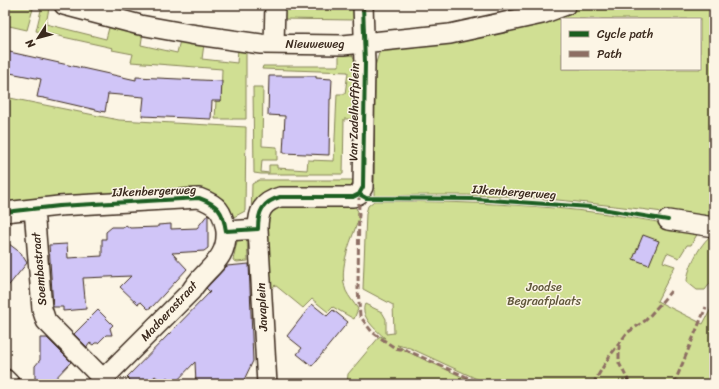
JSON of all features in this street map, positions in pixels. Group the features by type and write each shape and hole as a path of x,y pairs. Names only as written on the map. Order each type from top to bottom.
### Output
{"street":[{"name":"Nieuweweg","path":"64,5 140,25 190,34 274,44 343,45 450,34 542,14 566,5"},
{"path":"274,44 275,5"},
{"name":"Van Zadelhoffplein","path":"258,229 258,214 262,208 273,199 280,197 353,198 359,194 363,187 363,5"},
{"name":"IJkenbergerweg","path":"5,212 199,198 211,203 218,209 224,218 226,232"},
{"name":"Soembastraat","path":"34,209 42,309 46,320 100,381"},
{"path":"668,220 714,227"},
{"path":"226,232 258,229"},
{"name":"Javaplein","path":"258,229 267,384"},
{"name":"Madoerastraat","path":"100,381 191,291 196,282 221,257 226,241 226,232"},
{"path":"5,379 10,384"}],"green space":[{"path":"5,5 34,5 27,30 5,25"},
{"path":"281,5 355,5 355,20 281,19"},
{"path":"579,5 714,5 714,219 619,206 523,197 468,195 374,196 375,66 380,50 557,14"},
{"path":"42,6 49,8 46,24 106,39 110,24 143,32 141,45 177,53 180,40 204,44 202,59 237,63 238,48 246,48 246,119 215,119 216,101 221,101 222,69 131,62 133,54 112,50 113,48 36,31"},
{"path":"339,51 352,55 357,62 358,119 344,119 343,174 254,173 253,87 263,87 262,146 277,147 277,160 262,160 261,172 269,173 269,165 277,165 277,168 307,170 308,160 334,161 337,94 345,94 348,72 262,69 263,66 339,66"},
{"path":"5,97 119,120 246,127 245,211 232,218 217,197 204,190 5,205"},
{"path":"259,180 357,180 354,189 281,191 251,221 252,184"},
{"path":"352,201 360,215 347,252 343,272 346,291 358,309 354,319 333,307 328,312 312,299 303,308 275,285 268,293 264,218 271,209 283,203"},
{"name":"Joodse Begraafplaats","path":"374,201 456,202 578,210 659,222 699,231 691,245 687,245 679,258 667,253 663,262 675,266 657,301 703,324 714,303 714,384 488,384 410,348 397,345 408,352 478,384 347,384 348,374 380,336 385,338 370,323 364,313 365,304 382,312 386,319 386,334 394,333 393,305 363,289 366,213 368,206"},
{"path":"714,234 714,278 705,290 697,290 687,282 692,262 700,248 709,237"},
{"path":"238,237 247,237 248,261 237,262 233,260"}],"building":[{"path":"5,51 136,80 136,77 222,81 221,101 212,101 211,119 142,116 144,97 108,94 105,112 37,97 41,79 5,72"},
{"path":"269,76 316,76 316,78 332,79 330,99 329,155 283,153 285,116 268,115"},
{"path":"208,214 208,248 204,251 172,253 187,269 153,306 148,309 141,302 138,304 120,287 131,276 83,278 86,309 63,311 63,307 53,307 49,245 67,244 68,258 102,256 102,239 106,239 106,232 112,227 123,227 126,225 130,228 158,227 158,225 171,224 171,229 197,228"},
{"path":"643,235 659,241 649,265 633,259"},
{"path":"5,241 21,253 27,263 5,290"},
{"path":"249,264 253,361 242,384 196,384 195,362 174,384 167,377 162,382 155,376 147,384 134,384 127,377 210,292 206,288 227,266"},
{"path":"312,304 327,316 333,310 348,322 312,366 297,354 302,348 287,336"},
{"path":"98,310 113,325 110,328 112,335 106,335 98,343 93,345 90,343 87,347 74,334"},
{"path":"40,338 47,338 71,362 50,384 35,383 35,366 40,360"}],"marked path":[{"path":"359,194 358,289 360,316 372,332 395,348 406,350 482,384"},
{"path":"593,384 609,357 627,333 646,320 672,290"},
{"path":"674,384 706,307"},
{"path":"619,344 619,363 630,384"}],"cycle path":[{"path":"5,212 59,206 199,198 215,206 223,218 226,231 258,229 262,208 269,202 280,197 353,197 359,194 363,187 365,63 363,5"},
{"path":"359,194 366,198 475,199 590,207 668,220"}]}
